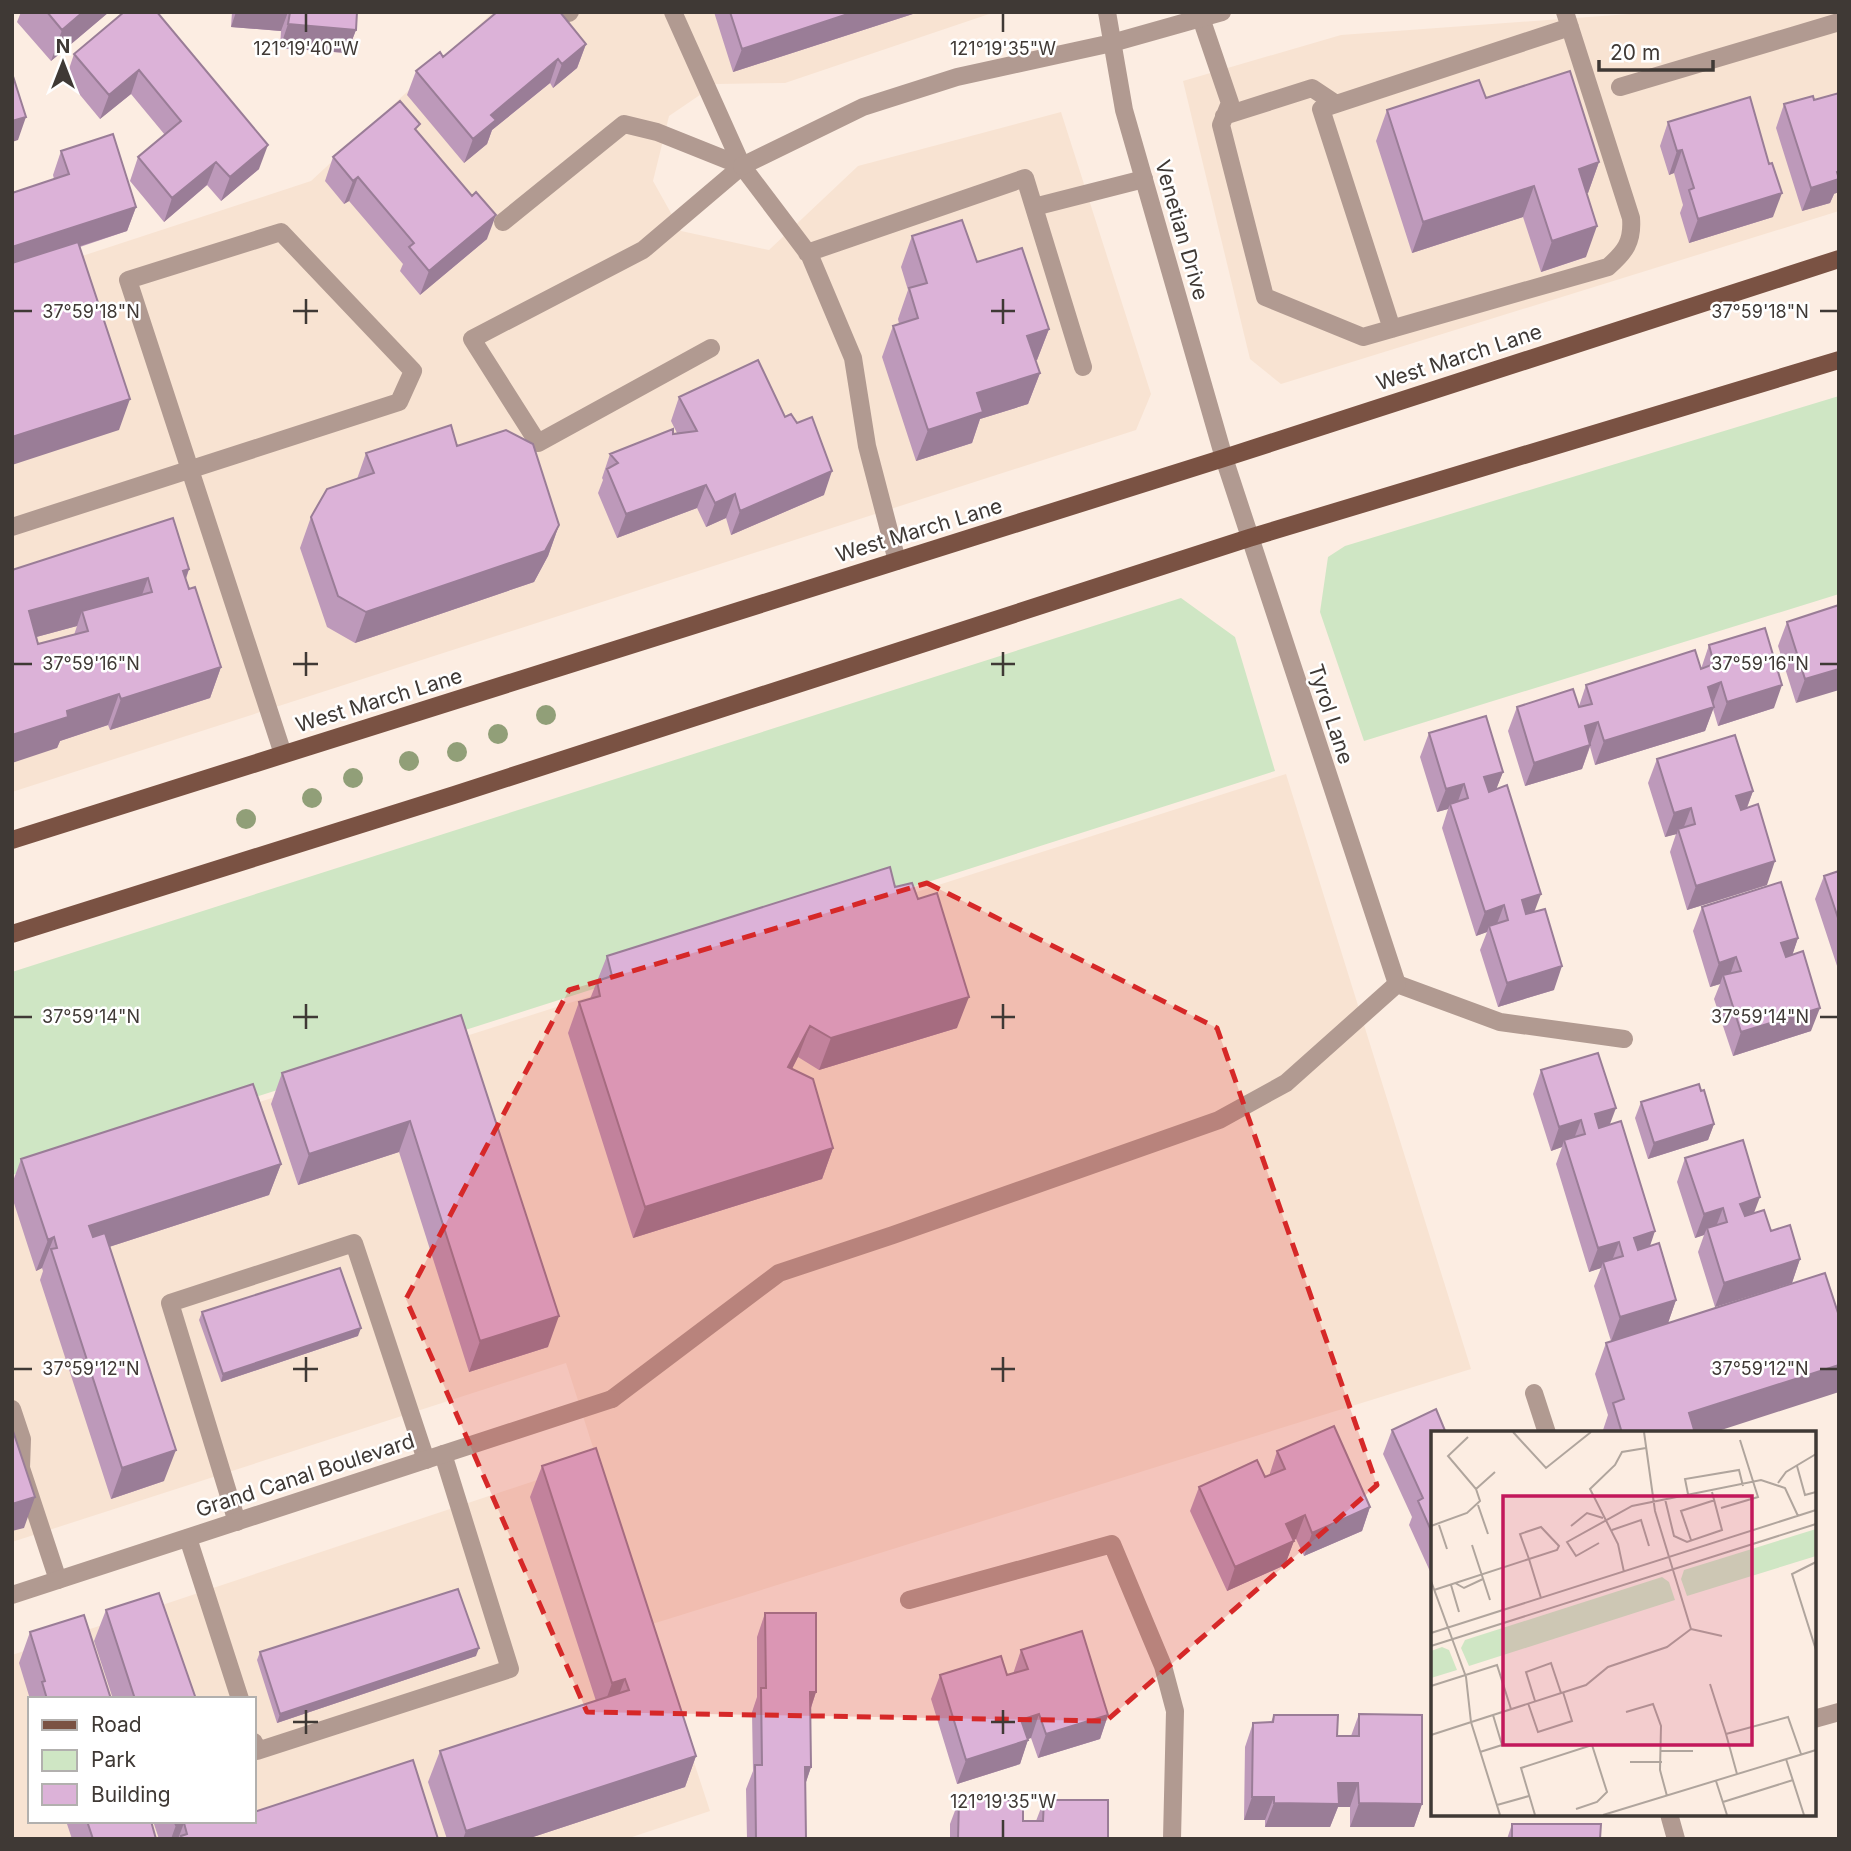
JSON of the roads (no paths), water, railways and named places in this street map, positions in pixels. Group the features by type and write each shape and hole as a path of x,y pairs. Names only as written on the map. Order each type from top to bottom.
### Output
{"main road":[{"name":"West March Lane","path":"12,839 1224,458 1839,259"},
{"path":"12,934 454,795 1249,538 1839,360"}],"street":[{"path":"673,12 743,166 807,253 853,358 867,446 897,561"},
{"name":"Venetian Drive","path":"1107,12 1124,110 1224,458"},
{"path":"711,348 538,443 472,339 643,250 743,166 863,107 957,77 1112,43 1222,12"},
{"path":"1200,19 1230,103 1221,125 1265,297 1363,337 1392,329 1608,267 1628,248 1632,233 1631,218 1568,20 1321,109 1392,329"},
{"path":"1619,87 1839,22"},
{"path":"1224,116 1312,88 1336,104"},
{"path":"503,222 624,124 657,132 743,166"},
{"path":"807,253 1025,178 1083,367"},
{"path":"1034,207 1144,179"},
{"path":"12,527 188,470 399,402 413,371 281,232 128,280 188,470 283,754"},
{"name":"Tyrol Lane","path":"1224,458 1398,984"},
{"path":"1398,984 1500,1022 1623,1039"},
{"name":"Grand Canal Boulevard","path":"12,1595 612,1399 779,1273 1219,1120 1286,1083 1398,984"},
{"path":"237,1522 170,1303 354,1243 510,1669 257,1751 256,1748"},
{"path":"1534,1393 1546,1431"},
{"path":"12,1409 22,1439 17,1466 58,1580"},
{"path":"188,1538 239,1697"},
{"path":"909,1600 1112,1544 1163,1665 1175,1711 1172,1839"},
{"path":"1816,1718 1839,1712"},
{"path":"1670,1816 1676,1839"}]}
